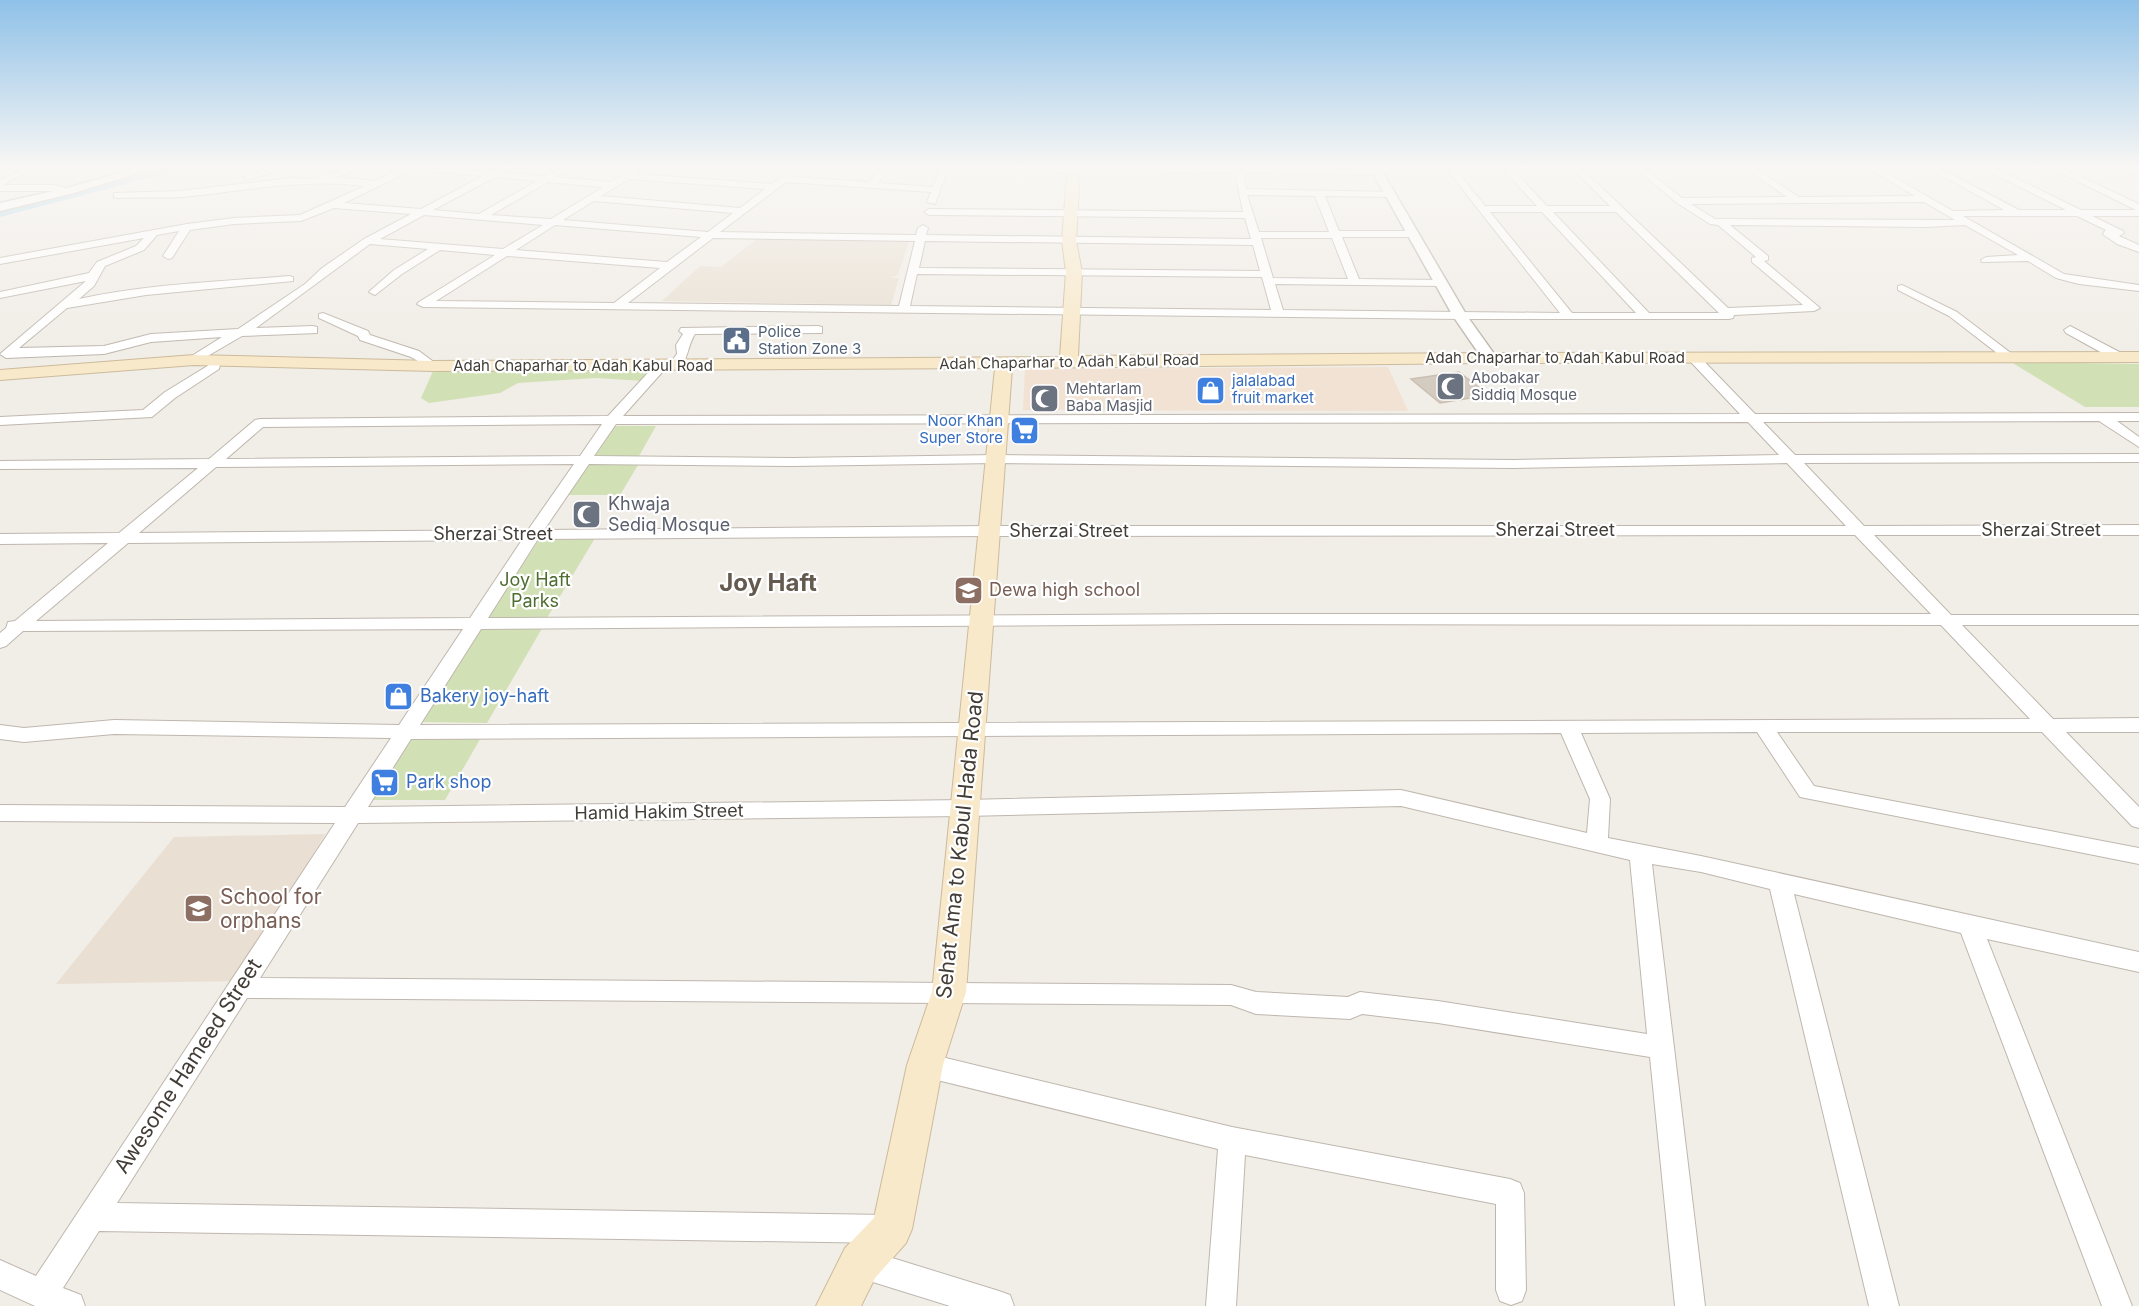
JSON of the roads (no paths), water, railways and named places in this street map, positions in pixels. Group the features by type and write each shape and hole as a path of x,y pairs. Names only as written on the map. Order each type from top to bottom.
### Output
{"main road":[{"path":"1069,361 1074,272 1069,241 1070,227"},
{"name":"Adah Chaparhar to Adah Kabul Road","path":"0,375 194,360 434,366 665,366 1489,358 2139,357"},
{"name":"Sehat Ama to Kabul Hada Road","path":"892,1229 925,1065 949,992 1004,362"},
{"path":"838,1306 860,1263 892,1229"}],"street":[{"path":"0,261 15,252 153,234 187,227"},
{"path":"168,256 187,227"},
{"path":"194,360 249,328 309,286 326,270 368,241 394,227"},
{"path":"545,227 423,304 618,304 1460,316 1729,316 1636,227"},
{"path":"604,227 712,235 1069,241 1413,234"},
{"path":"618,304 723,227"},
{"path":"904,308 923,227"},
{"path":"1253,227 1278,314"},
{"path":"1333,227 1354,280"},
{"path":"1409,227 1460,316 1489,358"},
{"path":"1497,227 1569,316"},
{"path":"1562,227 1646,316"},
{"path":"1725,312 1814,308 1756,260 1764,258 1727,227"},
{"path":"1978,227 2060,276 2139,288"},
{"path":"2107,227 2120,233 2107,233 2139,249"},
{"path":"6,354 90,284 92,276 101,264 140,249 153,234"},
{"path":"368,241 672,266"},
{"path":"375,292 398,272 438,246"},
{"path":"1986,260 2030,258"},
{"path":"913,271 1074,272 1442,283"},
{"path":"0,295 92,276"},
{"path":"62,306 103,296 161,288 289,279"},
{"path":"1902,288 1953,314 2010,357"},
{"path":"323,316 364,334 364,337 415,354 434,366"},
{"path":"6,354 104,350 151,338 189,334 313,330"},
{"name":"Awesome Hameed Street","path":"43,1292 238,988 477,625 534,533 612,420 665,366 678,362 683,354 682,345 688,331 818,330"},
{"path":"2070,330 2119,357"},
{"path":"1696,357 1951,619 2139,820"},
{"path":"0,422 147,414 170,395 214,366 215,360"},
{"path":"2102,417 2139,443"},
{"path":"0,642 260,423 612,420 2139,417"},
{"path":"0,465 996,459 1514,464 1796,459 2139,458"},
{"name":"Sherzai Street","path":"0,539 989,531 2139,530"},
{"path":"0,626 477,625 983,620 2139,620"},
{"path":"0,732 24,735 114,727 406,732 1568,726 2139,726"},
{"path":"1568,726 1600,799 1597,843"},
{"path":"1763,726 1807,792 2139,855"},
{"path":"2053,726 2139,809"},
{"name":"Hamid Hakim Street","path":"0,813 352,815 966,808 1401,798 1640,854 1701,864 2139,962"},
{"path":"1640,854 1690,1306"},
{"path":"1780,882 1884,1306"},
{"path":"1970,926 2117,1306"},
{"path":"238,988 1231,995 1256,1003 1350,1008 1360,1003 1438,1012 1661,1048"},
{"path":"925,1065 1232,1140 1510,1193 1510,1290"},
{"path":"1221,1306 1232,1140"},
{"path":"91,1217 892,1229"},
{"path":"860,1263 999,1306"},
{"path":"0,1275 43,1292 70,1306"}],"place":[{"name":"Police Station Zone 3","path":"737,341"},
{"name":"Abobakar Siddiq Mosque","path":"1450,387"},
{"name":"jalalabad fruit market","path":"1211,390"},
{"name":"Mehtarlam Baba Masjid","path":"1045,398"},
{"name":"Noor Khan Super Store","path":"1024,430"},
{"name":"Khwaja Sediq Mosque","path":"587,514"},
{"name":"Dewa high school","path":"968,590"},
{"name":"Bakery joy-haft","path":"399,696"},
{"name":"Park shop","path":"385,782"},
{"name":"School for orphans","path":"199,909"}],"district":[{"name":"Joy Haft","path":"768,583"}],"park label":[{"name":"Joy Haft Parks","path":"535,590"}]}
